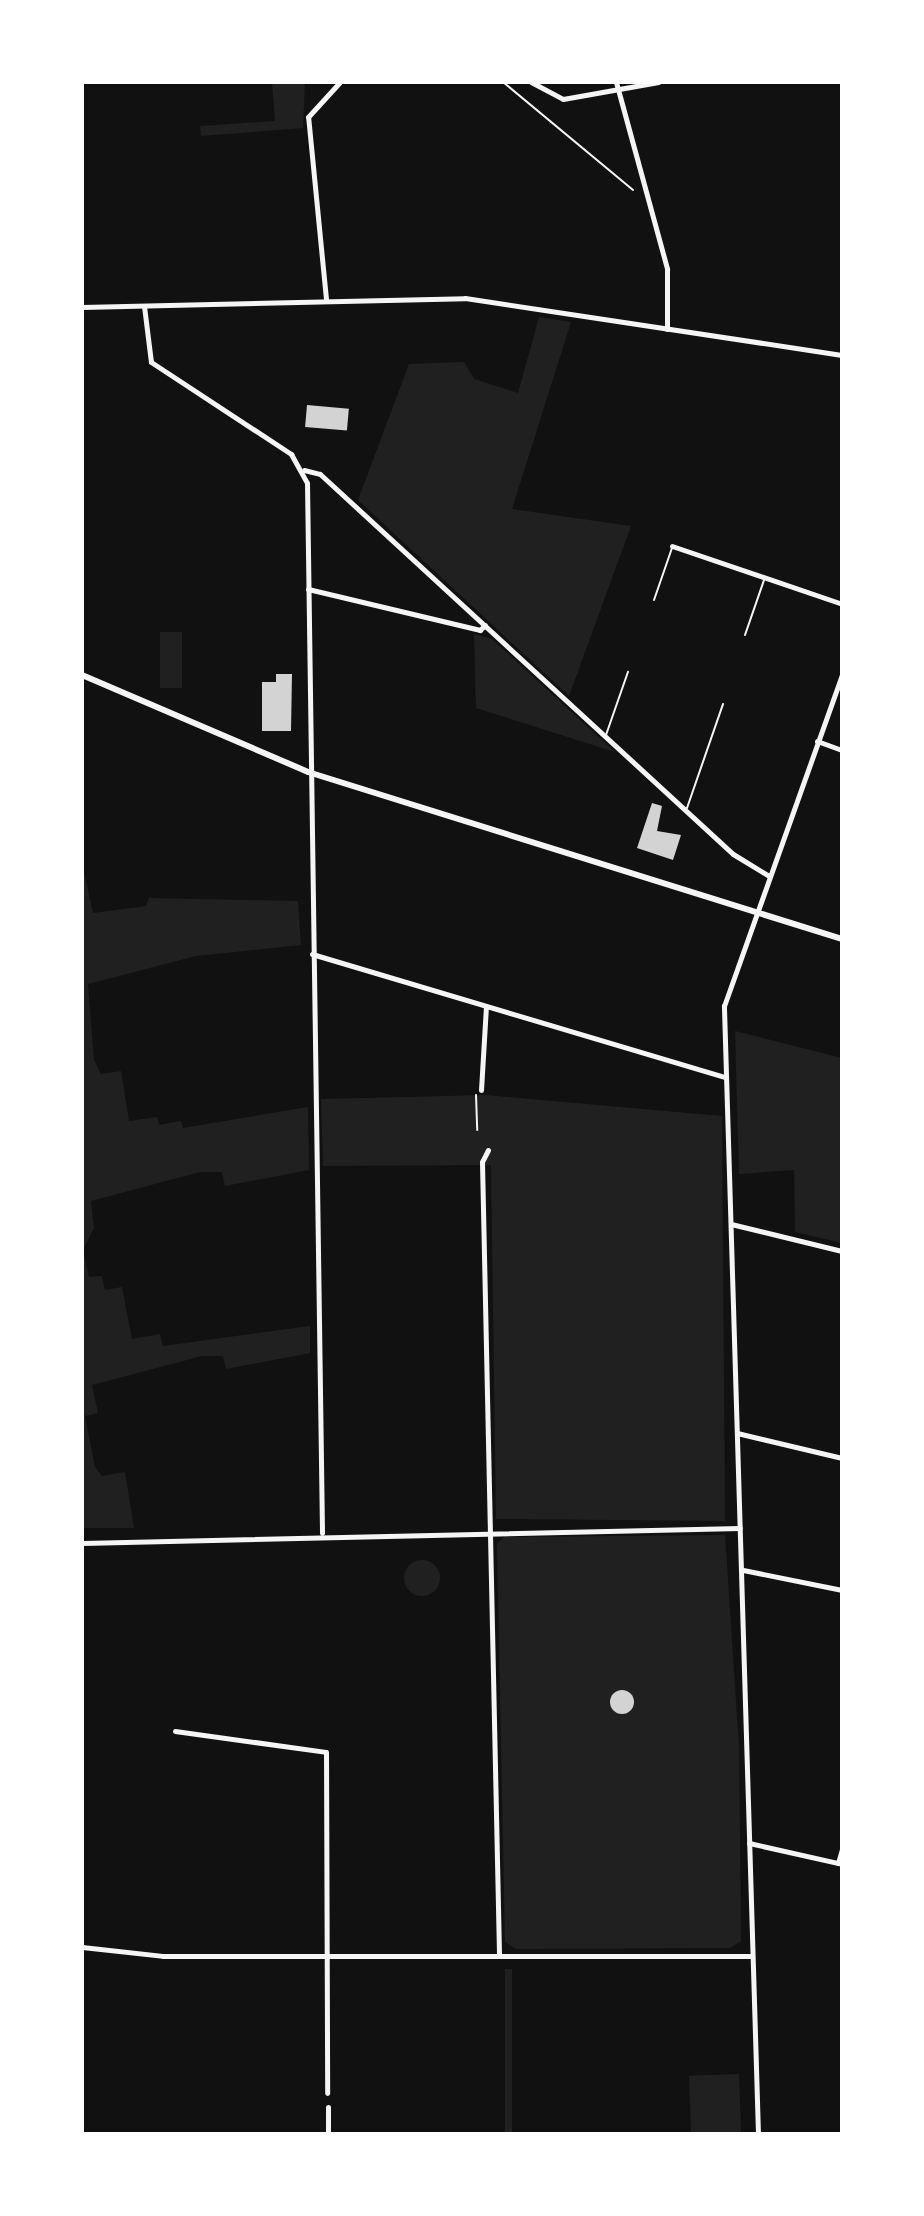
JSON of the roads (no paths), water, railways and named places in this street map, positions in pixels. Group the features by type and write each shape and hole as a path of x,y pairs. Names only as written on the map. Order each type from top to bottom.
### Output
{"street":[{"path":"326,299 308,117 340,82"},
{"path":"531,82 556,99 658,82"},
{"path":"616,82 667,269 667,329"},
{"path":"82,307 465,298 842,355"},
{"path":"144,306 146,347 158,369 291,454 304,470 320,474 686,811 769,876"},
{"path":"304,470 322,1533"},
{"path":"672,546 842,604"},
{"path":"308,589 485,625"},
{"path":"758,2134 724,1006 842,674"},
{"path":"82,675 308,772 754,916 842,939"},
{"path":"817,741 842,750"},
{"path":"312,954 725,1077"},
{"path":"479,1092 486,1007"},
{"path":"488,1150 482,1162 499,1956"},
{"path":"731,1224 842,1251"},
{"path":"737,1433 842,1458"},
{"path":"82,1543 322,1533 740,1528"},
{"path":"743,1570 842,1590"},
{"path":"175,1731 326,1752 327,2093"},
{"path":"749,1843 840,1863 842,1849"},
{"path":"82,1947 163,1956 751,1956"},
{"path":"328,2107 328,2134"}],"lane":[{"path":"654,600 672,546"},
{"path":"745,635 764,579"},
{"path":"606,737 628,672"},
{"path":"686,811 723,704"}]}
